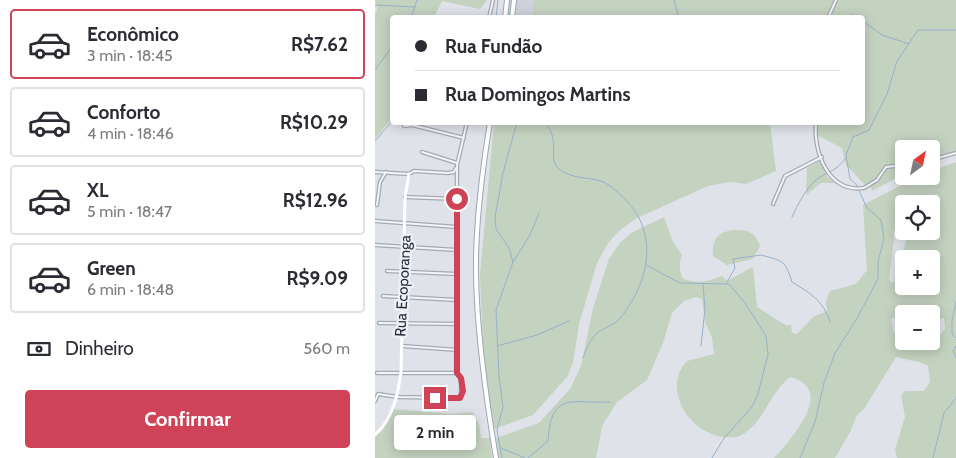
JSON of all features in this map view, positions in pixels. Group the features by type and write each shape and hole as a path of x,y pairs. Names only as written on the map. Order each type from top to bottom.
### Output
{"main road":[{"path":"505,15 507,0"},
{"path":"512,15 514,0"},
{"path":"490,125 486,146 480,208 476,275 482,358 496,458"}],"street":[{"path":"490,15 493,0"},
{"path":"829,15 836,0"},
{"path":"405,126 412,125 464,138"},
{"path":"375,172 409,174 414,172 454,172 466,125"},
{"path":"816,125 815,136 821,157 829,175 835,181 845,186 860,188 873,184 886,167 895,166"},
{"path":"422,152 457,164"},
{"path":"940,157 956,153"},
{"path":"773,204 785,176 821,157"},
{"path":"457,164 457,374"},
{"path":"377,204 380,182 386,172"},
{"name":"Rua Ecoporanga","path":"375,435 388,418 397,397 401,372 400,346 406,247 405,196 409,174"},
{"path":"405,196 457,199"},
{"path":"375,220 457,226"},
{"path":"375,245 457,250"},
{"path":"387,271 457,274"},
{"path":"383,296 457,300"},
{"path":"379,323 458,324"},
{"path":"400,346 458,350"},
{"path":"375,401 378,394 397,397 460,398 462,394 461,378 457,374 377,373"}],"shaded area":[{"path":"510,0 540,0 534,15 508,15"}],"green space":[{"path":"375,0 487,0 480,9 442,1 435,15 390,15 390,120 375,139 375,15 377,9"},
{"path":"534,0 956,0 956,152 940,158 940,140 895,140 895,179 872,191 870,185 866,186 846,165 842,148 813,133 815,125 865,125 865,15 532,15"},
{"path":"494,125 770,125 776,171 746,184 730,182 708,186 635,219 618,232 608,243 597,263 579,324 573,363 567,377 533,415 494,429 484,368 480,275"},
{"path":"822,160 828,178 835,183 821,183 806,195 807,168"},
{"path":"956,162 956,458 897,458 895,450 905,417 901,395 905,391 924,391 930,382 928,366 896,357 864,409 857,415 850,432 835,458 774,458 799,427 810,403 810,392 804,383 790,377 777,392 760,418 746,432 736,437 725,437 712,434 701,428 683,409 678,397 677,384 680,372 687,361 714,354 712,337 705,322 702,299 696,297 684,301 672,313 663,343 647,380 617,402 602,426 596,458 499,458 496,438 539,423 570,389 581,366 593,308 609,259 620,243 631,233 664,217 672,240 682,255 680,270 682,278 687,280 702,282 722,276 727,281 753,267 757,307 787,326 791,324 792,333 797,334 813,317 827,311 826,301 830,291 856,284 867,270 863,205 902,185 940,185 940,168","holes":["895,195 940,195 940,240 906,240 904,250 940,250 940,295 895,295 895,282 891,282 889,279 894,239 893,231 895,230"]},
{"path":"733,230 750,232 760,246 753,259 727,265 713,256 713,245 720,235"},
{"path":"393,409 453,414 472,412 479,424 481,438 490,438 492,458 375,458 375,436"}],"waterway":[{"path":"412,15 417,0"},
{"path":"496,15 498,0"},
{"path":"674,0 678,15"},
{"path":"375,5 415,7"},
{"path":"865,22 882,35 909,44"},
{"path":"800,458 815,422 824,383 835,353 856,320 878,279 878,262 884,238 881,220 867,208 856,184 850,179 846,155 853,137 869,130 887,94 897,61 918,30 956,30"},
{"path":"375,70 390,49"},
{"path":"375,141 390,124"},
{"path":"502,458 497,430 503,407 499,376 496,310 513,262 509,248 496,229 495,217 503,173 516,125"},
{"path":"546,125 552,135 554,159 558,168 562,172 601,181 612,187 631,206 640,220 645,236 647,253 645,269 631,302 618,320 594,336 583,358"},
{"path":"792,217 808,188 845,159"},
{"path":"513,262 530,235 539,213"},
{"path":"727,282 735,268 733,259 761,255 778,260 785,265 792,282 820,303 830,322"},
{"path":"646,265 680,283 729,284 745,303 766,336 768,354 758,394 752,407 724,438 712,458"},
{"path":"701,346 705,309 703,285"},
{"path":"956,302 952,320 952,334 956,338"},
{"path":"497,346 537,335 569,321"},
{"path":"956,346 953,351 956,358"},
{"path":"933,458 944,413 956,398"},
{"path":"528,458 548,441 550,425 559,407 566,403 575,402 610,402"},
{"path":"501,448 525,458"}],"route":[{"path":"435,398 460,398 463,391 461,378 457,373 457,199"}]}
